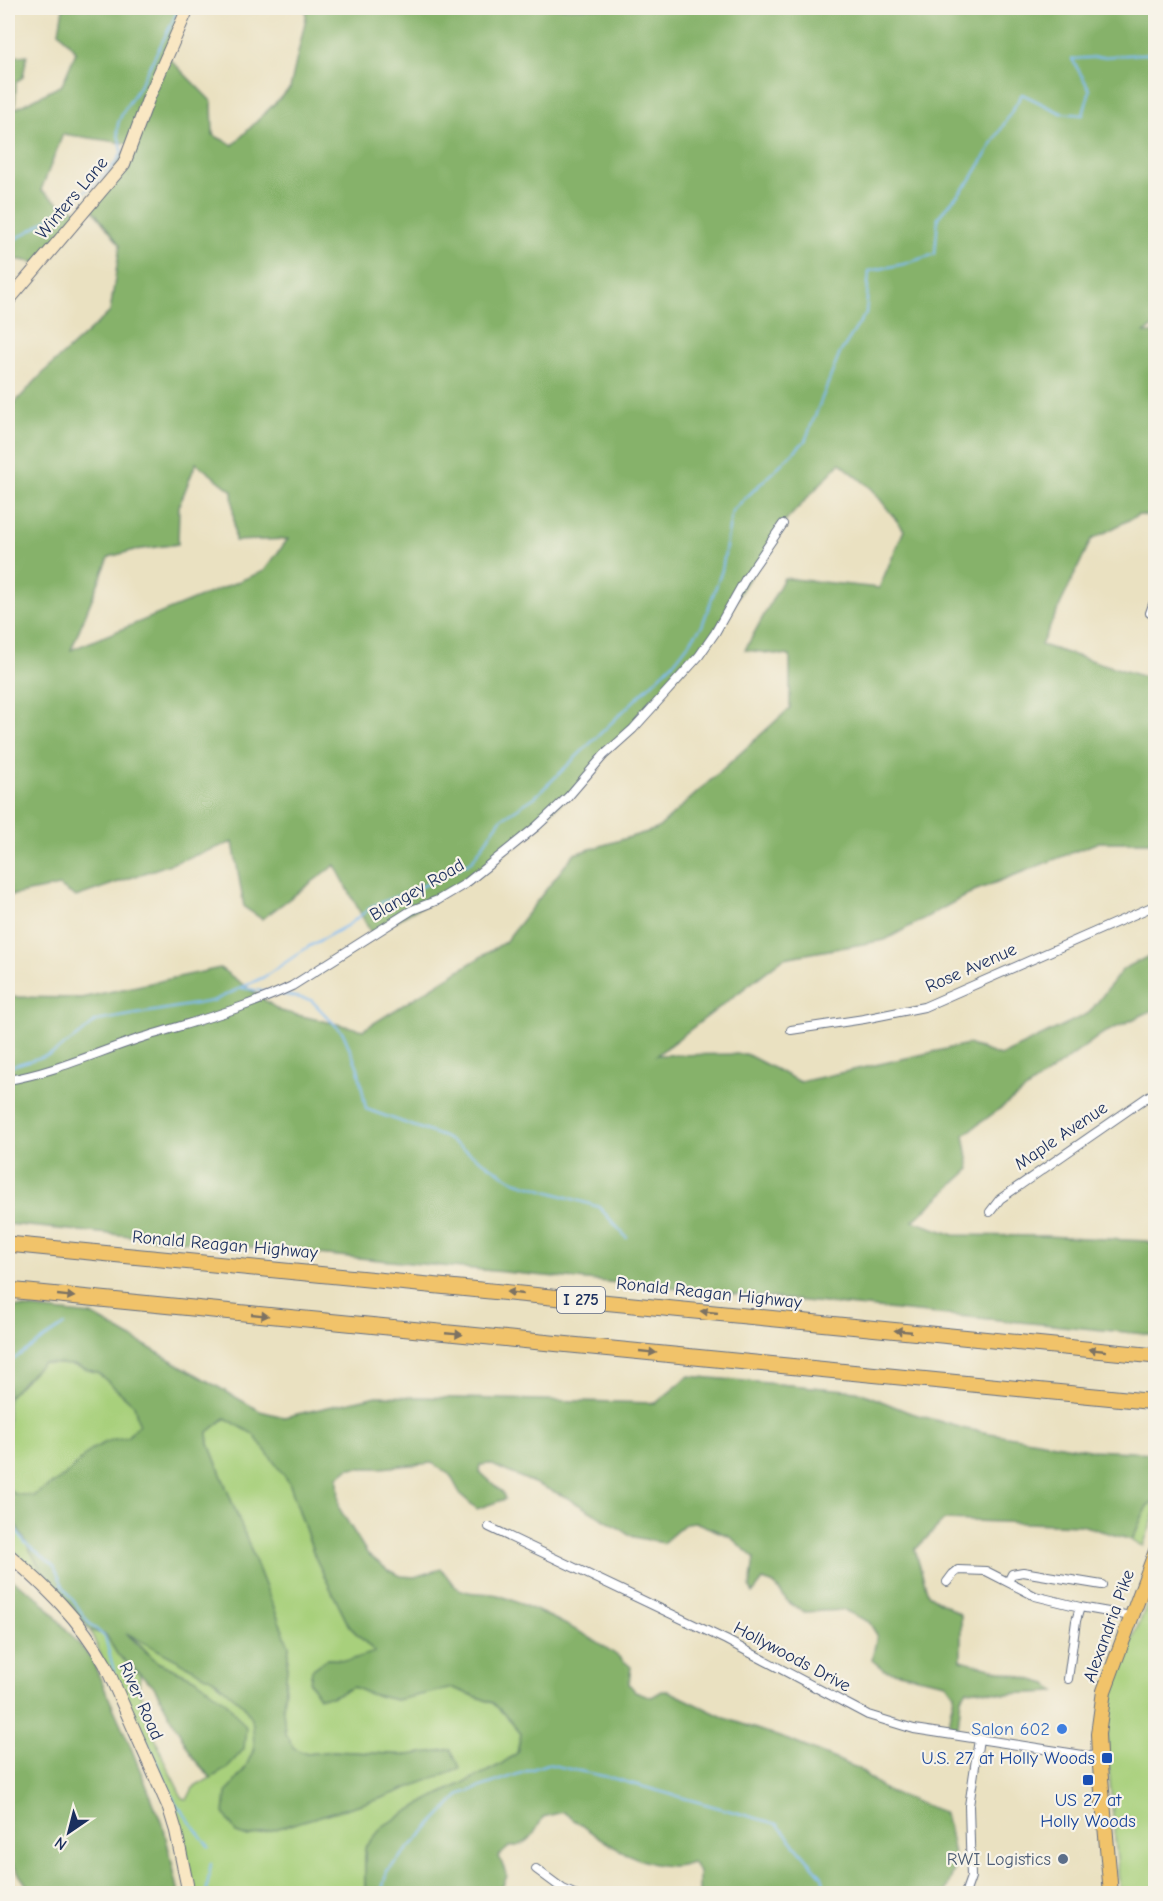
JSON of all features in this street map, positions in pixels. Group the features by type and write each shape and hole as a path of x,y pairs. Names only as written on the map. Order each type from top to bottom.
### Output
{"highway":[{"name":"Ronald Reagan Highway","path":"8,1244 1155,1356"},
{"path":"8,1290 1155,1402"}],"main road":[{"name":"Alexandria Pike","path":"1112,1893 1098,1734 1104,1691 1131,1616 1149,1584 1155,1554"}],"street":[{"name":"Winters Lane","path":"8,302 124,164 153,88 188,8"},
{"name":"Blangey Road","path":"8,1080 48,1071 277,994 412,910 438,900 465,884 537,826 568,797 604,755 633,729 687,670 715,633 746,578 783,524"},
{"path":"1155,596 1150,613 1155,616"},
{"name":"Rose Avenue","path":"791,1030 924,1007 1155,905"},
{"name":"Maple Avenue","path":"990,1212 1000,1198 1155,1091"},
{"name":"Hollywoods Drive","path":"489,1527 726,1640 868,1715 914,1729 1089,1756 1099,1755"},
{"name":"River Road","path":"8,1554 57,1599 84,1630 100,1655 169,1808 189,1893"},
{"path":"947,1582 955,1571 974,1569 989,1572 1040,1597 1131,1616"},
{"path":"1008,1582 1012,1574 1017,1572 1102,1584"},
{"path":"1029,1593 1027,1583 1031,1575"},
{"path":"1068,1679 1080,1607"},
{"path":"965,1893 971,1877 969,1806 979,1739"},
{"path":"537,1869 563,1889 574,1893"}],"green space":[{"path":"63,8 188,8 167,56 212,102 213,135 233,145 290,88 306,18 306,8 1155,8 1156,325 1144,333 1155,333 1155,516 1138,515 1091,540 1041,645 1155,680 1155,842 1099,842 974,891 885,940 784,958 657,1055 746,1054 800,1082 968,1044 1000,1056 1089,1013 1123,969 1155,953 1155,1009 1102,1034 964,1135 970,1169 913,1221 954,1235 1045,1236 1147,1241 1155,1245 1155,1335 8,1224 8,997 81,998 220,968 280,1011 363,1030 505,942 574,854 657,829 790,708 790,656 745,650 784,578 879,588 904,530 872,489 840,463 783,524 715,633 568,797 481,872 372,935 335,865 262,919 244,907 233,842 76,897 59,886 8,896 8,410 47,369 110,312 120,245 89,205 131,144 63,134 41,190 62,205 82,212 40,265 8,258 8,82 11,57 27,55 23,77 16,82 15,109 62,85 76,52 59,32","holes":["196,463 232,491 235,541 288,539 264,571 71,650 109,557 135,550 178,544 179,506"]},
{"path":"8,1306 92,1315 260,1411 284,1417 377,1396 656,1403 689,1376 857,1391 908,1412 966,1429 1090,1450 1155,1453 1155,1500 1147,1506 1132,1540 1081,1525 944,1520 915,1550 928,1594 961,1615 961,1660 1047,1684 1056,1692 1004,1694 976,1689 967,1690 961,1698 958,1728 949,1726 954,1694 946,1683 884,1670 872,1660 877,1635 869,1622 844,1610 804,1612 788,1602 774,1584 763,1580 753,1593 750,1588 754,1558 729,1536 695,1522 686,1523 663,1543 634,1537 566,1497 490,1464 480,1465 479,1471 503,1493 505,1499 477,1509 461,1495 450,1475 432,1463 381,1468 349,1468 338,1477 339,1508 367,1553 388,1570 401,1576 415,1577 441,1569 461,1590 501,1596 570,1627 603,1646 631,1667 629,1684 635,1691 652,1697 662,1691 669,1691 725,1718 791,1741 857,1768 885,1790 943,1812 956,1865 945,1893 699,1893 699,1872 692,1862 673,1866 643,1861 615,1847 563,1812 543,1817 527,1842 509,1847 499,1856 507,1876 500,1893 365,1893 365,1848 383,1826 426,1801 498,1766 517,1753 521,1734 493,1703 453,1688 396,1700 353,1687 331,1697 319,1697 310,1683 312,1670 327,1659 350,1660 375,1652 349,1626 315,1557 289,1482 253,1434 225,1418 208,1432 209,1444 289,1646 283,1709 285,1734 294,1748 307,1754 333,1751 408,1755 451,1749 460,1768 382,1798 248,1837 236,1833 224,1813 226,1793 244,1770 254,1749 253,1724 245,1707 216,1681 126,1633 157,1662 196,1679 227,1703 246,1727 244,1749 226,1769 211,1778 194,1759 153,1685 117,1654 106,1635 90,1630 67,1601 48,1583 18,1528 8,1517 8,1489 15,1494 33,1496 65,1476 92,1449 111,1440 127,1437 139,1424 134,1405 98,1373 73,1365 42,1363 8,1397"},
{"path":"42,1363 73,1365 99,1373 134,1405 139,1424 127,1437 111,1440 92,1449 65,1476 33,1496 15,1494 8,1489 8,1397"},
{"path":"226,1418 253,1433 289,1482 315,1557 349,1626 376,1653 350,1660 327,1659 312,1670 310,1683 331,1697 353,1687 396,1700 453,1688 493,1703 521,1734 517,1753 498,1766 426,1801 365,1848 365,1893 195,1893 185,1846 90,1630 106,1635 117,1654 140,1674 139,1687 145,1712 165,1763 182,1797 187,1800 193,1788 226,1769 196,1679 157,1662 123,1630 204,1674 244,1706 252,1721 254,1745 245,1767 227,1793 236,1833 248,1837 382,1798 451,1750 408,1755 333,1751 307,1754 294,1749 285,1734 283,1709 289,1646 209,1444 208,1432"},
{"path":"1155,1500 1155,1514 1143,1546 1132,1541 1147,1506"},
{"path":"8,1517 18,1528 48,1583 8,1546"},
{"path":"8,1577 40,1599 91,1658 164,1829 179,1893 32,1893 8,1858"},
{"path":"1154,1588 1156,1588 1155,1893 1120,1893 1107,1749 1109,1710 1115,1683"}],"waterway":[{"path":"8,242 34,228 86,191 113,166 122,148 117,132 121,117 179,8"},
{"path":"8,1067 52,1054 96,1021 213,1001 264,977 308,947 348,925 373,906 430,883 472,861 501,819 535,797 676,660 702,626 722,570 732,511 805,441 840,353 866,313 869,271 904,264 935,254 938,217 970,181 1022,94 1061,113 1083,115 1090,90 1072,59 1156,53"},
{"path":"242,988 269,992"},
{"path":"280,994 311,1000 343,1033 358,1068 366,1109 444,1137 514,1181 599,1207 627,1238"},
{"path":"8,1363 64,1325"},
{"path":"8,1518 25,1543 54,1566 63,1586 89,1623 105,1637 114,1671"},
{"path":"139,1725 175,1802 209,1847"},
{"path":"381,1894 387,1871 461,1794 547,1764 612,1778 777,1824 822,1876 827,1894"},
{"path":"206,1894 211,1863"}],"place":[{"name":"Salon 602","path":"1062,1729"},
{"name":"U.S. 27 at Holly Woods","path":"1107,1758"},
{"name":"US 27 at Holly Woods","path":"1088,1780"},
{"name":"RWI Logistics","path":"1063,1859"}]}
